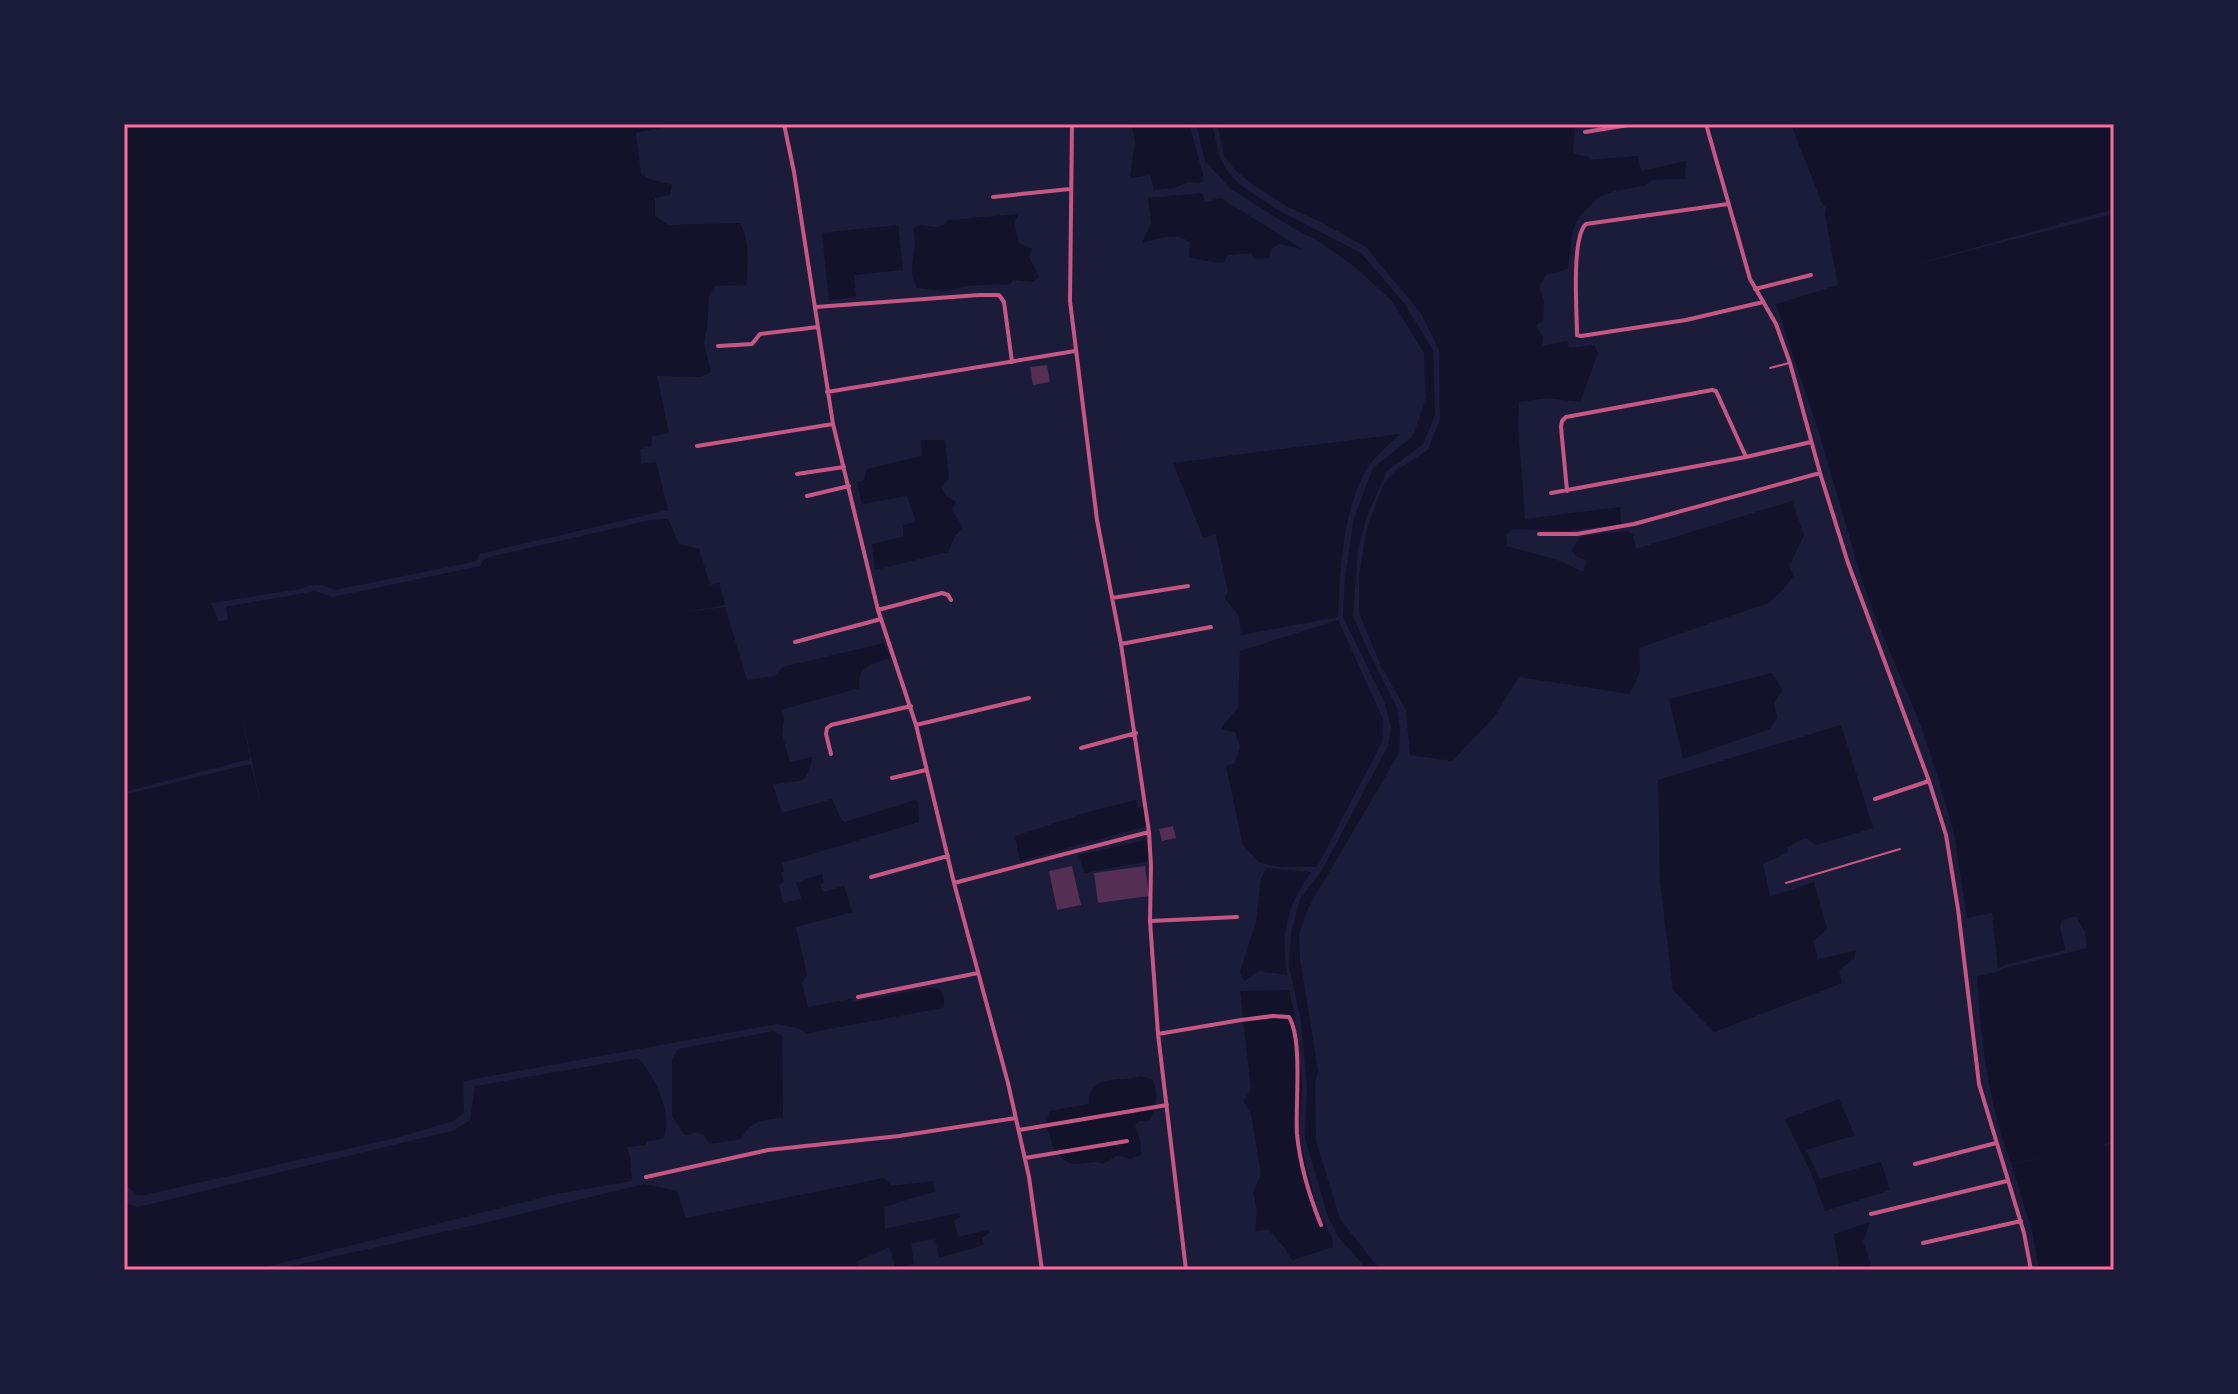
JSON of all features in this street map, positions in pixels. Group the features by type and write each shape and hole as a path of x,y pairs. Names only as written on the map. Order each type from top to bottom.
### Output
{"street":[{"path":"784,124 833,424 878,610 911,706 1019,1130 1042,1270"},
{"path":"1072,124 1070,301 1097,520 1136,733 1149,832 1150,921 1158,1034 1186,1270"},
{"path":"1585,132 1635,124"},
{"path":"1706,124 1750,279 1776,324 1790,363 1848,563 1946,835 1954,875 1979,1084 2021,1221 2031,1270"},
{"path":"993,197 1070,189"},
{"path":"1728,204 1586,224 1580,230 1576,257 1577,335 1686,320 1763,302"},
{"path":"1755,289 1811,275"},
{"path":"816,307 999,295 1004,302 1012,362"},
{"path":"718,346 752,344 760,334 818,327"},
{"path":"827,392 1075,351"},
{"path":"1567,491 1561,427 1566,417 1712,390 1716,391 1746,457"},
{"path":"697,446 833,424"},
{"path":"1551,493 1811,442"},
{"path":"797,474 844,467"},
{"path":"1539,534 1577,534 1634,524 1820,473"},
{"path":"807,496 849,486"},
{"path":"1112,598 1188,586"},
{"path":"878,610 942,593 951,600"},
{"path":"795,642 881,619"},
{"path":"1121,644 1211,627"},
{"path":"916,725 1029,698"},
{"path":"831,754 826,734 831,725 911,706"},
{"path":"1081,748 1136,733"},
{"path":"892,778 926,770"},
{"path":"1875,799 1929,781"},
{"path":"954,883 1149,832"},
{"path":"871,877 948,856"},
{"path":"1150,921 1237,917"},
{"path":"858,997 978,973"},
{"path":"1158,1034 1241,1020 1289,1017 1294,1030 1297,1133 1304,1177 1321,1225"},
{"path":"1019,1130 1167,1105"},
{"path":"646,1177 768,1150 899,1136 1016,1118"},
{"path":"1025,1158 1127,1141"},
{"path":"1915,1164 1996,1143"},
{"path":"1871,1214 2007,1181"},
{"path":"1923,1243 2021,1221"}],"lane":[{"path":"1770,368 1790,363"},
{"path":"1786,883 1900,849"}],"shaded area":[{"path":"124,124 678,124 636,133 641,174 672,185 670,195 655,198 655,216 668,225 740,223 748,261 746,285 714,286 709,296 704,343 711,372 700,377 657,376 669,433 652,436 651,446 640,449 641,464 656,462 668,510 479,554 477,561 335,590 314,585 211,603 218,621 228,620 226,607 315,591 333,597 480,566 485,558 651,520 668,519 679,544 699,549 710,585 719,583 725,605 679,613 725,607 747,680 775,676 783,667 884,643 890,658 863,670 859,688 781,710 784,720 782,734 790,762 812,757 804,779 773,785 782,813 832,799 845,822 915,800 918,802 919,822 782,863 784,882 779,885 783,903 802,899 796,883 822,874 824,882 820,885 823,892 844,886 852,912 796,927 807,975 802,983 808,1007 931,988 939,989 942,993 943,1008 807,1033 777,1024 463,1081 464,1113 453,1121 400,1137 144,1195 138,1195 124,1184 124,795 251,764 263,815 241,709 250,759 124,792"},
{"path":"1132,124 1189,124 1203,174 1202,183 1188,182 1174,188 1154,190 1150,175 1130,178 1135,142"},
{"path":"1196,124 1212,124 1220,158 1240,185 1276,209 1361,253 1404,303 1433,350 1435,415 1423,444 1387,471 1367,516 1358,548 1353,616 1397,708 1399,753 1308,908 1299,934 1318,1071 1315,1083 1316,1141 1340,1219 1380,1270 1369,1270 1364,1266 1337,1235 1328,1217 1305,1138 1307,1088 1301,1021 1289,965 1291,934 1300,899 1321,872 1388,746 1391,728 1385,703 1343,617 1345,578 1354,518 1373,468 1412,437 1418,422 1426,397 1424,353 1392,301 1355,267 1315,239 1231,189 1205,161"},
{"path":"1217,124 1575,124 1573,154 1587,156 1590,160 1638,156 1641,171 1686,161 1685,179 1652,180 1644,186 1597,198 1579,217 1573,230 1568,269 1546,275 1539,286 1544,300 1543,321 1536,325 1543,337 1542,346 1567,341 1569,348 1594,345 1598,353 1580,402 1547,398 1519,402 1525,519 1620,507 1621,524 1565,531 1513,529 1506,536 1507,546 1560,561 1583,572 1587,561 1576,556 1572,550 1580,537 1627,531 1633,535 1636,549 1792,501 1804,535 1789,566 1794,575 1783,590 1768,603 1639,648 1640,671 1630,694 1519,677 1494,717 1452,761 1410,755 1406,710 1381,666 1359,613 1359,577 1366,532 1383,485 1394,472 1428,450 1440,419 1439,350 1421,313 1366,247 1290,208 1236,171 1224,155"},
{"path":"1791,124 2111,124 2114,130 2114,209 1905,267 2114,214 2114,1141 2098,1147 2114,1143 2114,1266 2097,1270 2039,1270 2032,1230 2011,1164 2051,1156 2011,1163 1987,1071 1977,976 2087,948 2085,932 2076,916 2062,920 2060,926 2065,950 1998,968 1992,913 1967,918 1954,833 1939,781 1921,726 1863,583 1818,429 1776,304 1838,285 1826,208"},
{"path":"1202,193 1205,202 1221,198 1302,249 1279,244 1271,249 1269,258 1254,259 1251,253 1228,255 1223,263 1189,257 1190,242 1179,237 1142,243 1151,223 1148,198"},
{"path":"1019,214 1014,222 1019,243 1032,249 1029,257 1039,277 1033,282 1013,280 1010,284 965,286 945,291 917,288 912,271 913,229 919,225 944,225 948,220"},
{"path":"898,225 903,270 854,275 856,297 829,300 822,233"},
{"path":"1400,434 1369,465 1353,501 1344,539 1338,617 1241,635 1239,616 1225,598 1228,591 1216,535 1203,537 1173,463"},
{"path":"921,440 945,440 949,478 941,487 946,496 956,502 952,509 963,528 955,536 948,552 875,570 872,544 903,537 903,525 916,522 907,496 862,504 857,482 864,480 867,469 922,456"},
{"path":"1338,620 1383,719 1382,742 1317,867 1281,867 1260,863 1243,846 1226,766 1235,763 1240,747 1235,732 1221,729 1238,707 1240,651"},
{"path":"1772,673 1782,690 1774,703 1777,718 1770,729 1683,759 1669,699"},
{"path":"1841,725 1873,828 1816,845 1806,838 1787,847 1788,852 1763,864 1770,897 1814,882 1827,929 1813,941 1818,959 1855,951 1854,959 1839,970 1842,983 1714,1032 1673,990 1660,881 1658,780"},
{"path":"1136,800 1137,808 1143,806 1147,826 1020,861 1015,836"},
{"path":"1146,840 1149,861 1084,873 1079,855"},
{"path":"1266,868 1311,872 1296,897 1287,921 1287,975 1259,971 1244,981 1240,972 1256,922 1261,879"},
{"path":"1289,990 1302,1085 1299,1138 1318,1210 1333,1239 1333,1247 1292,1260 1268,1229 1255,1231 1257,1210 1253,1193 1261,1174 1251,1114 1243,1101 1251,1090 1240,991"},
{"path":"774,1031 782,1036 783,1118 758,1122 741,1139 709,1144 703,1134 685,1135 672,1116 672,1059 678,1049"},
{"path":"638,1058 661,1096 666,1130 663,1139 627,1147 632,1181 556,1194 253,1270 124,1270 124,1202 138,1207 455,1130 470,1120 475,1086"},
{"path":"1141,1076 1153,1080 1156,1096 1150,1120 1139,1121 1135,1125 1141,1155 1130,1159 1118,1155 1103,1163 1077,1164 1064,1160 1053,1147 1045,1127 1050,1111 1089,1104 1090,1094 1100,1083"},
{"path":"1839,1099 1855,1135 1806,1150 1820,1179 1881,1162 1890,1190 1825,1211 1812,1175 1785,1119"},
{"path":"884,1178 892,1186 933,1181 935,1191 884,1207 885,1229 959,1213 960,1217 954,1220 958,1237 989,1230 982,1238 984,1245 939,1258 935,1239 911,1243 914,1264 896,1268 889,1247 856,1262 857,1270 275,1270 644,1184 677,1191 686,1218"},
{"path":"1870,1222 1863,1242 1873,1270 1840,1270 1834,1234"}],"building":[{"path":"1047,365 1050,382 1033,385 1030,367"},
{"path":"1173,826 1176,838 1162,841 1159,829"},
{"path":"1072,866 1081,905 1057,910 1049,871"},
{"path":"1145,866 1149,896 1098,903 1094,873"}]}
